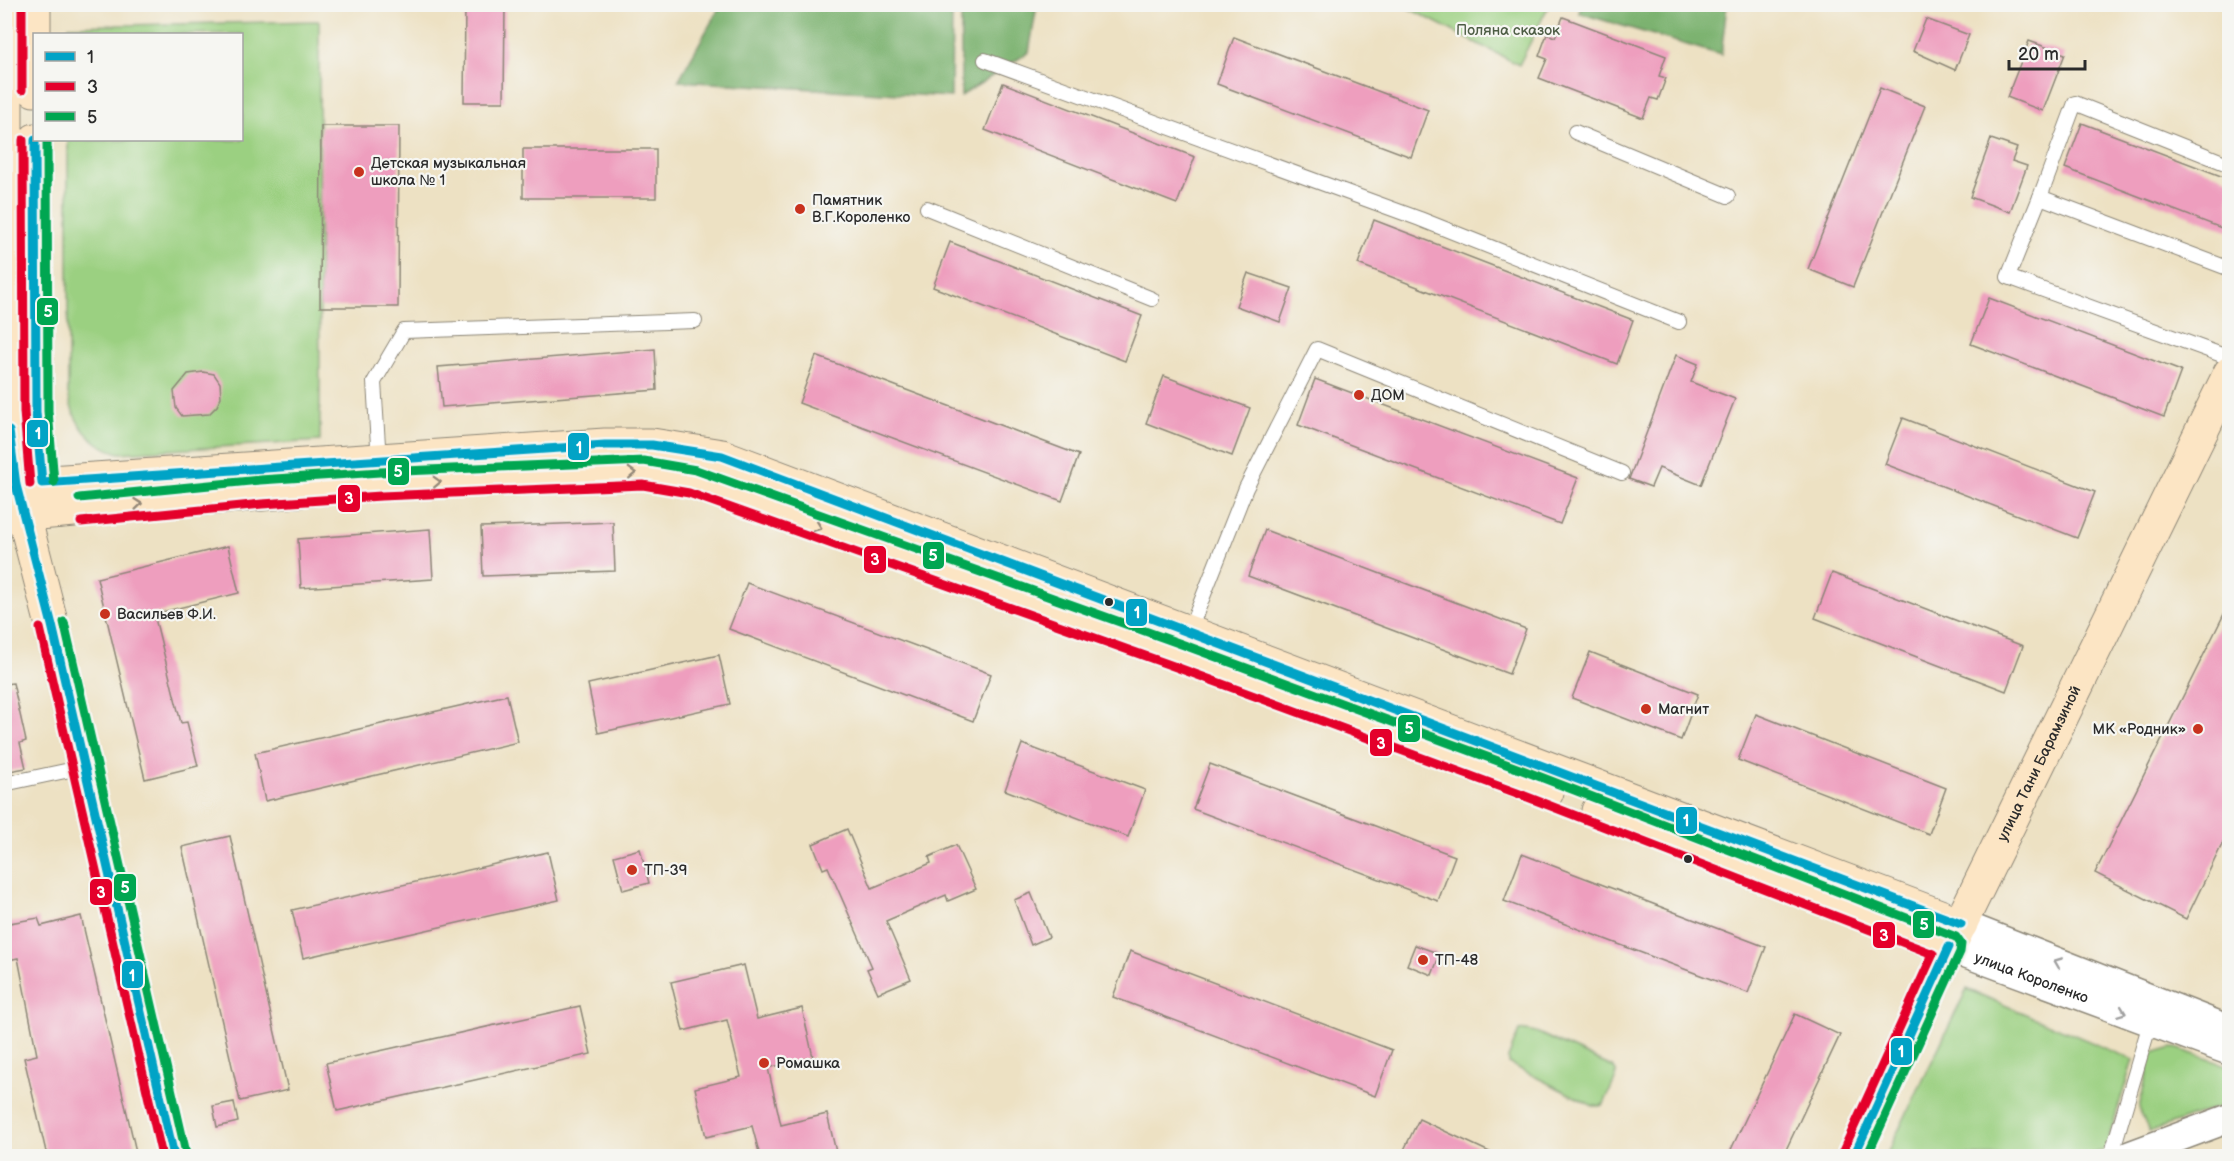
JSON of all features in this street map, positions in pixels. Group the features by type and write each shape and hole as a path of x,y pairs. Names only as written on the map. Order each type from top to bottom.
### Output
{"street":[{"path":"17,16 33,86"},
{"path":"17,16 6,413 18,497 84,767 174,1156"},
{"path":"18,497 36,412 35,141"},
{"name":"улица Тани Барамзиной","path":"1854,1156 1955,935 2229,373"},
{"name":"улица Короленко","path":"18,497 261,492 379,472 644,473 692,481 1185,644 1521,782 1955,935 2150,1023 2229,1051"},
{"name":"улица Короленко","path":"1955,935 2006,941 2229,1030"},
{"path":"2128,1156 2229,1118"}],"lane":[{"path":"986,60 1420,219 1679,322"},
{"path":"2229,165 2075,103 2008,277 2229,358"},
{"path":"1575,132 1728,196"},
{"path":"2040,197 2229,270"},
{"path":"927,208 1152,299"},
{"path":"379,472 374,382 404,331 695,321"},
{"path":"1185,644 1246,488 1317,349 1622,473"},
{"path":"4,784 84,767"},
{"path":"2111,1156 2150,1023"}],"green space":[{"path":"721,5 952,5 951,97 678,81"},
{"path":"961,5 1037,5 1029,52 961,96"},
{"name":"Поляна сказок","path":"1402,5 1549,5 1519,65"},
{"path":"1581,5 1727,5 1721,55 1579,13"},
{"path":"319,21 320,441 119,453 99,444 78,423 68,393 68,141 243,141 243,33 68,33 69,26"},
{"path":"1967,989 2133,1060 2105,1150 2086,1156 1886,1156"},
{"path":"1519,1031 1536,1032 1612,1067 1616,1071 1616,1077 1604,1104 1593,1106 1508,1063"},
{"path":"2173,1047 2229,1066 2229,1103 2149,1132 2139,1108 2152,1053"}],"building":[{"path":"465,4 505,4 504,102 464,102"},
{"path":"1563,17 1666,56 1659,76 1666,78 1658,100 1651,98 1643,118 1539,78 1547,59 1539,56 1547,34 1555,37"},
{"path":"1926,19 1969,35 1955,70 1913,51"},
{"path":"1234,37 1428,110 1411,157 1217,84"},
{"path":"2029,41 2065,54 2043,111 2007,97"},
{"path":"1003,83 1195,157 1177,204 985,130"},
{"path":"1880,88 1925,106 1853,287 1808,269"},
{"path":"2082,123 2229,179 2229,231 2065,168"},
{"name":"Детская музыкальная школа № 1","path":"321,126 399,126 398,307 320,307"},
{"path":"1991,139 2017,148 2012,161 2027,166 2010,212 1970,197"},
{"path":"523,149 656,149 656,198 523,198"},
{"path":"1374,220 1633,320 1617,364 1358,264"},
{"path":"950,242 1142,316 1125,361 933,287"},
{"path":"1248,273 1292,288 1280,322 1236,306"},
{"path":"1989,298 2181,371 2164,417 1971,344"},
{"path":"655,349 657,390 442,407 438,367"},
{"path":"1676,355 1698,364 1691,382 1735,399 1701,485 1659,468 1651,487 1629,479"},
{"path":"816,356 1079,455 1062,501 799,403"},
{"path":"203,372 214,374 220,383 221,397 217,406 209,414 182,416 176,408 174,391 188,374"},
{"path":"1164,376 1250,408 1232,456 1146,423"},
{"path":"1315,379 1578,478 1560,524 1298,425"},
{"path":"1903,418 2095,492 2077,538 1885,464"},
{"path":"613,522 615,571 483,576 481,527"},
{"path":"430,529 433,579 301,588 298,539"},
{"path":"1265,530 1526,629 1509,674 1248,576"},
{"path":"228,546 239,593 154,614 181,723 187,722 198,766 145,779 97,578"},
{"path":"1832,573 2023,646 2006,691 1815,618"},
{"path":"747,583 991,674 973,721 729,629"},
{"name":"МК «Родник»","path":"2229,604 2229,830 2186,919 2095,873"},
{"name":"Магнит","path":"1590,652 1698,694 1681,740 1572,698"},
{"path":"719,655 730,704 598,733 588,684"},
{"path":"13,683 26,741 20,743 26,768 4,772 4,684"},
{"path":"507,695 518,742 265,801 255,753"},
{"path":"1756,714 1946,788 1929,834 1738,760"},
{"path":"1022,744 1145,790 1128,837 1005,790"},
{"path":"1210,764 1455,856 1438,901 1193,809"},
{"path":"847,829 872,888 931,863 929,857 956,845 976,889 948,901 946,895 886,921 911,979 878,993 867,969 872,967 828,867 823,869 813,844"},
{"path":"230,836 288,1090 240,1101 182,847"},
{"name":"ТП-39","path":"640,849 649,883 623,890 614,856"},
{"path":"548,852 559,900 303,958 292,910"},
{"path":"1522,854 1766,947 1748,993 1504,901"},
{"path":"1031,893 1049,937 1031,945 1014,900"},
{"path":"81,916 137,1156 47,1156 24,1058 37,1055 18,958 4,961 4,924 38,918 41,926"},
{"name":"ТП-48","path":"1415,945 1440,954 1432,975 1407,965"},
{"path":"1130,951 1392,1050 1375,1096 1113,997"},
{"name":"Ромашка","path":"744,965 757,1019 802,1008 813,1057 768,1068 781,1125 827,1114 837,1156 760,1156 752,1126 706,1137 695,1088 741,1077 727,1020 683,1031 671,982"},
{"path":"580,1006 591,1054 337,1111 326,1063"},
{"path":"1795,1014 1840,1035 1783,1156 1728,1156"},
{"path":"234,1102 238,1122 217,1127 213,1106"},
{"path":"1419,1119 1498,1156 1401,1156"}],"transit line":[{"name":"1","path":"6,4 6,200"},
{"name":"3","path":"22,4 22,90"},
{"name":"3","path":"23,140 24,412 30,484"},
{"name":"1","path":"35,141 36,412 42,483 605,445 652,445 722,456 1961,924"},
{"name":"5","path":"47,141 48,411 54,482"},
{"name":"1","path":"9,431 16,485 52,625 174,1156"},
{"name":"5","path":"79,498 260,480 380,472 644,461 696,470 1184,645 1525,771 1956,937 1961,944 1960,952 1867,1156"},
{"name":"3","path":"81,522 262,504 381,496 643,485 689,493 1176,667 1517,793 1933,954 1843,1151"},
{"name":"5","path":"64,622 186,1153"},
{"name":"3","path":"40,628 162,1156"},
{"name":"1","path":"1854,1156 1949,947"}],"place":[{"name":"Детская музыкальная школа № 1","path":"359,172"},
{"name":"Памятник В.Г.Короленко","path":"800,209"},
{"name":"ДОМ","path":"1359,395"},
{"name":"Васильев Ф.И.","path":"105,614"},
{"name":"Магнит","path":"1646,709"},
{"name":"МК «Родник»","path":"2198,729"},
{"name":"ТП-39","path":"632,870"},
{"name":"ТП-48","path":"1423,960"},
{"name":"Ромашка","path":"764,1063"}]}
